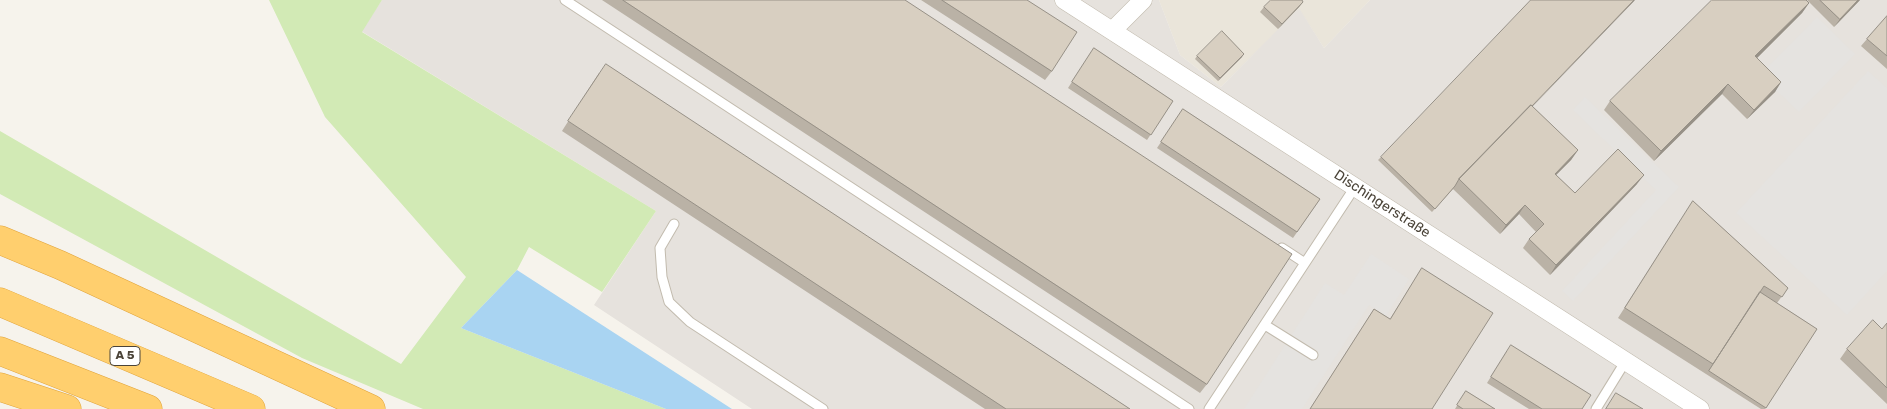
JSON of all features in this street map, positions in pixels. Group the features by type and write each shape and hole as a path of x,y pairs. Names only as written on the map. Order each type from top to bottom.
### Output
{"highway":[{"path":"0,229 60,265"},
{"path":"0,240 60,265 371,409"},
{"name":"A 5","path":"0,302 251,409"},
{"path":"0,351 148,409"},
{"path":"0,387 67,409"}],"street":[{"name":"Dischingerstraße","path":"1064,0 1700,409"},
{"path":"1112,31 1143,0"}],"lane":[{"path":"565,0 1189,409"},
{"path":"1209,409 1355,187"},
{"path":"674,224 660,248 662,277 669,302 690,322 823,409"},
{"path":"1272,242 1305,263"},
{"path":"1265,325 1313,355"},
{"path":"1596,409 1625,362"}],"shaded area":[{"path":"382,0 1159,0 1180,55 1221,87 1299,8 1324,48 1370,0 1887,0 1887,409 752,409 594,305 656,211 361,31"},
{"path":"1159,0 1370,0 1324,48 1299,9 1221,87 1180,55"},
{"path":"1817,17 1855,54 1799,112 1760,75"},
{"path":"1868,71 1887,88 1887,271 1847,315 1736,213"},
{"path":"1585,97 1679,187 1573,301 1562,291 1656,190 1573,110"},
{"path":"1371,254 1409,279 1386,316 1369,305 1302,409 1244,409 1325,283 1344,295"}],"green space":[{"path":"269,0 382,0 362,32 656,211 602,292 529,247 517,270 461,328 666,409 423,409 302,358 0,194 0,131 401,364 466,277 325,117"}],"water":[{"path":"517,270 732,409 666,409 461,328"}],"building":[{"path":"623,0 905,0 1292,254 1207,384"},
{"path":"942,0 1027,0 1077,32 1052,71"},
{"path":"1271,0 1302,0 1303,2 1282,24 1264,7"},
{"path":"1531,0 1634,0 1459,179 1435,209 1381,157"},
{"path":"1712,0 1806,0 1809,3 1755,56 1781,82 1754,110 1728,84 1661,151 1610,101"},
{"path":"1820,0 1858,0 1840,19"},
{"path":"1887,16 1887,56 1867,39"},
{"path":"1222,31 1244,54 1220,78 1197,56"},
{"path":"1094,48 1173,101 1151,135 1072,82"},
{"path":"606,64 1130,409 1006,409 568,121"},
{"path":"1531,105 1578,150 1555,174 1575,193 1618,149 1644,175 1556,265 1529,239 1544,224 1525,205 1506,225 1459,179"},
{"path":"1183,109 1320,199 1297,232 1161,142"},
{"path":"1693,201 1788,288 1782,297 1764,286 1713,364 1625,308"},
{"path":"1422,268 1493,313 1432,409 1310,409 1374,309 1390,319"},
{"path":"1760,292 1817,329 1766,408 1709,371"},
{"path":"1873,320 1882,329 1887,323 1887,388 1847,349"},
{"path":"1511,345 1591,395 1582,409 1542,409 1491,377"},
{"path":"1466,391 1495,409 1463,409 1457,405"},
{"path":"1616,393 1643,409 1606,409"}]}
